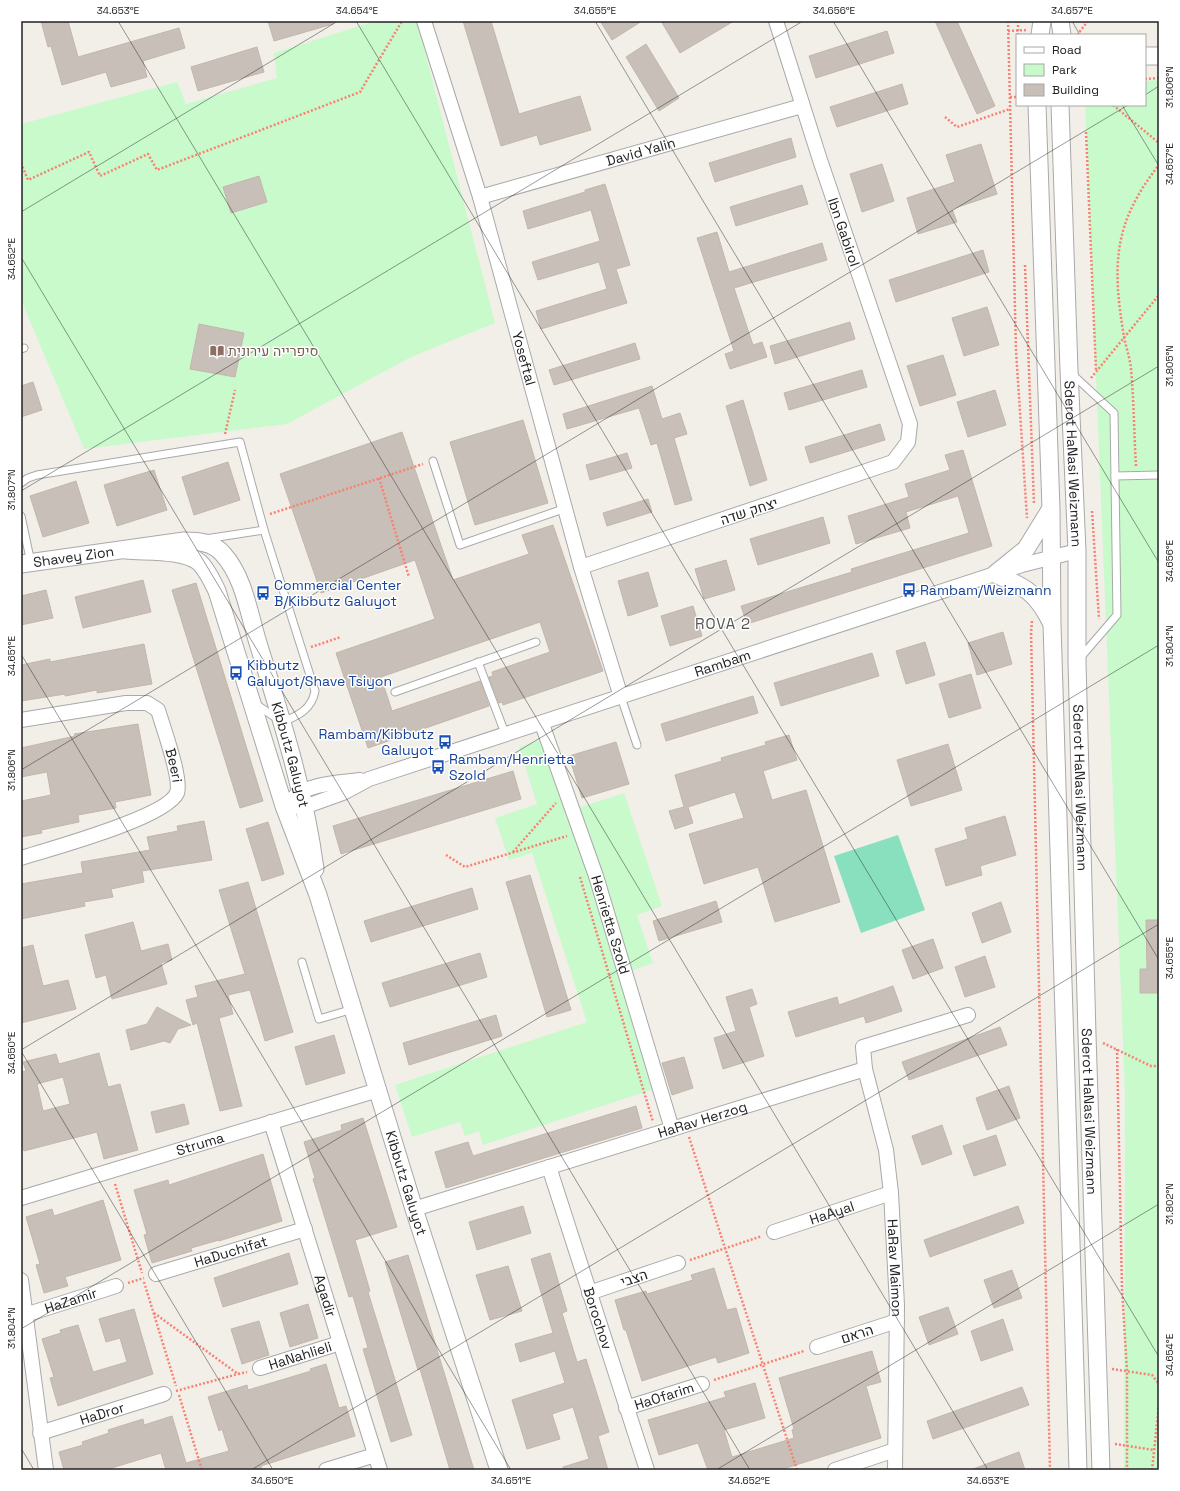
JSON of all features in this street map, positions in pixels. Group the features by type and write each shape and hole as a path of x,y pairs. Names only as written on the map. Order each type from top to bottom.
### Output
{"street":[{"name":"Yoseftal","path":"424,21 480,197 581,566 621,698"},
{"name":"Ibn Gabirol","path":"776,21 802,106 910,424 908,442"},
{"path":"1040,34 1042,21"},
{"path":"1060,21 1062,34"},
{"name":"David Yalin","path":"480,197 802,106"},
{"name":"Sderot HaNasi Weizmann","path":"1037,106 1051,509 1052,624 1078,1470"},
{"name":"Sderot HaNasi Weizmann","path":"1060,106 1077,551 1077,662 1101,1470"},
{"name":"יצחק שדה","path":"581,566 893,462 908,442"},
{"path":"1051,509 1037,534 1026,549 996,574 1022,585 1043,606 1052,624"},
{"name":"Shavey Zion","path":"26,563 184,541 200,541"},
{"name":"Kibbutz Galuyot","path":"200,541 222,552 235,573 282,722 300,791 311,844 318,895"},
{"name":"Shavey Zion","path":"126,550 187,556 204,568"},
{"name":"Rambam","path":"300,791 333,784 369,779 506,736 996,574 1077,551"},
{"name":"Kibbutz Galuyot","path":"204,568 217,591 284,806 318,895 414,1209 498,1470"},
{"name":"Beeri","path":"21,720 126,703 147,703 158,710 179,781 176,793 167,803 153,811 110,830 21,858"},
{"name":"Henrietta Szold","path":"542,724 566,791 574,833 596,876 679,1127"},
{"name":"Rambam","path":"284,806 304,807 343,793 369,779"},
{"path":"284,806 300,791"},
{"path":"865,1069 863,1047 968,1015"},
{"name":"HaRav Herzog","path":"414,1209 865,1069"},
{"name":"HaRav Maimon","path":"865,1069 886,1150 891,1193 897,1321 895,1470"},
{"name":"Struma","path":"21,1198 378,1090"},
{"name":"Agadir","path":"271,1122 380,1470"},
{"name":"Borochov","path":"549,1167 646,1470"},
{"name":"HaAyal","path":"774,1232 891,1193"},
{"name":"HaDuchifat","path":"150,1276 305,1229"},
{"name":"הצבי","path":"589,1293 678,1263"},
{"path":"21,1280 46,1470"},
{"name":"HaZamir","path":"25,1315 116,1286"},
{"name":"הראם","path":"817,1347 897,1321"},
{"name":"HaNahlieli","path":"260,1368 340,1343"},
{"name":"HaOfarim","path":"626,1408 702,1384"},
{"name":"HaDror","path":"40,1432 171,1392"},
{"path":"835,1470 895,1450"},
{"path":"326,1470 375,1455"}],"lane":[{"path":"1069,370 1114,413 1117,615 1077,662"},
{"path":"21,483 28,478 37,475 240,442 260,517 313,683 314,698 310,705 301,713 282,722 263,711 251,700"},
{"path":"433,461 460,545 566,508"},
{"path":"1115,476 1159,475"},
{"path":"21,516 26,563"},
{"path":"200,541 264,530"},
{"path":"395,692 536,642"},
{"path":"478,662 506,736"},
{"path":"621,698 638,745"},
{"path":"302,962 319,1019 353,1009"}],"path":[{"path":"21,163 28,180 89,152 100,176 148,154 157,170 360,92 402,21"},
{"path":"1008,21 1016,351 1028,522 1037,534"},
{"path":"1018,21 1018,34"},
{"path":"1078,34 1087,21"},
{"path":"1146,79 1159,78"},
{"path":"1010,97 1016,97"},
{"path":"1114,106 1159,143"},
{"path":"945,116 957,127 1010,109"},
{"path":"1086,132 1096,371"},
{"path":"1136,476 1131,368 1124,337 1116,281 1120,238 1129,211 1147,180 1159,165"},
{"path":"1025,260 1034,505"},
{"path":"1085,385 1159,295"},
{"path":"224,444 235,390"},
{"path":"260,517 433,461"},
{"path":"379,478 409,577"},
{"path":"1034,596 1031,633 1050,1470"},
{"path":"302,650 341,637"},
{"path":"513,852 566,791"},
{"path":"570,843 574,833"},
{"path":"446,855 465,867 574,833"},
{"path":"579,874 656,1134"},
{"path":"1087,1035 1151,1066 1159,1066"},
{"path":"1117,1049 1122,1288 1127,1371 1127,1470"},
{"path":"679,1127 726,1248 797,1470"},
{"path":"110,1170 150,1276 154,1313 171,1392 202,1470"},
{"path":"678,1263 774,1232"},
{"path":"116,1286 150,1276"},
{"path":"154,1313 238,1374"},
{"path":"702,1384 817,1347"},
{"path":"1098,1366 1152,1375 1159,1384"},
{"path":"171,1392 260,1368"},
{"path":"1152,1470 1159,1405"},
{"path":"1101,1441 1154,1450"}],"green space":[{"path":"375,21 417,21 495,323 411,357 287,424 84,449 24,307 21,295 21,124 177,82 186,104 277,78 274,53"},
{"path":"1159,80 1159,1470 1124,1470 1125,1093 1085,106 1146,106 1146,81"},
{"path":"544,739 657,1088 483,1145 479,1131 465,1136 460,1122 412,1137 395,1085 587,1022 532,853 509,860 495,818 537,804 519,747"},
{"path":"624,793 662,906 637,915 653,963 631,971 578,808"},
{"path":"898,835 925,910 861,933 834,856"}],"building":[{"path":"41,21 68,21 78,57 179,28 185,48 143,61 147,77 111,87 106,72 62,85 51,46 48,47"},
{"path":"268,21 332,21 333,24 274,41"},
{"path":"463,21 491,21 519,114 580,96 591,130 540,145 537,135 501,146"},
{"path":"600,21 642,21 612,40"},
{"path":"661,21 734,21 680,53"},
{"path":"935,21 957,21 995,106 977,114"},
{"path":"887,31 894,53 816,78 809,56"},
{"path":"646,44 679,98 659,111 626,57"},
{"path":"257,47 264,72 198,91 191,67"},
{"path":"902,84 908,104 837,127 830,107"},
{"path":"791,138 796,157 715,182 709,163"},
{"path":"981,144 997,194 952,209 957,222 918,234 907,198 955,182 946,155"},
{"path":"882,164 894,201 862,212 850,174"},
{"path":"259,176 267,202 231,213 223,187"},
{"path":"605,184 630,265 616,269 627,303 541,329 536,311 607,289 599,262 538,280 532,262 600,241 591,210 528,229 523,211 585,192 585,190"},
{"path":"802,185 808,204 736,226 730,207"},
{"path":"717,232 729,272 822,243 827,260 734,288 753,345 762,342 767,357 730,369 725,354 734,351 697,238"},
{"path":"983,250 989,272 896,302 889,280"},
{"path":"987,307 999,345 964,356 952,318"},
{"path":"850,322 855,339 775,364 770,346"},
{"name":"סיפרייה עירונית","path":"199,324 244,333 235,377 190,369"},
{"path":"635,343 640,359 554,385 549,370"},
{"path":"943,355 956,395 920,406 907,366"},
{"path":"862,370 867,387 789,410 784,393"},
{"path":"33,382 42,410 21,417 21,386"},
{"path":"652,386 662,419 680,413 687,434 674,438 692,500 675,505 657,443 651,445 639,408 567,429 563,414"},
{"path":"995,390 1006,425 968,437 957,402"},
{"path":"743,400 767,480 750,486 726,406"},
{"path":"523,420 548,503 475,525 450,442"},
{"path":"880,424 885,440 810,463 805,447"},
{"path":"402,432 453,580 529,554 522,535 553,525 603,671 503,705 502,702 499,703 489,677 493,676 492,672 550,652 540,622 381,677 392,711 480,681 489,706 368,748 336,653 435,619 415,560 321,593 280,474"},
{"path":"963,450 992,546 747,624 741,606 852,572 851,569 969,533 958,496 906,512 910,528 856,544 848,516 909,497 905,484 950,470 945,455"},
{"path":"627,453 632,468 590,480 586,465"},
{"path":"228,462 240,500 194,515 182,477"},
{"path":"154,470 167,510 117,526 104,485"},
{"path":"76,481 89,523 43,537 30,496"},
{"path":"648,499 652,512 607,526 603,513"},
{"path":"823,517 830,543 758,565 750,539"},
{"path":"726,560 735,590 704,599 695,569"},
{"path":"648,572 658,606 628,616 618,581"},
{"path":"143,580 151,612 83,628 75,597"},
{"path":"196,583 263,801 240,808 172,590"},
{"path":"46,590 53,618 21,625 21,596"},
{"path":"693,606 702,636 670,646 661,616"},
{"path":"1003,632 1012,664 977,675 968,643"},
{"path":"925,642 935,675 906,684 896,651"},
{"path":"144,644 152,684 97,693 97,690 65,696 65,694 21,701 21,665 50,659 50,662"},
{"path":"872,653 879,676 781,706 774,683"},
{"path":"971,674 981,708 949,718 939,684"},
{"path":"753,696 758,713 666,741 661,724"},
{"path":"138,724 151,795 115,802 116,808 78,815 79,822 41,830 42,833 21,837 21,801 51,795 47,772 21,777 21,748 75,736 74,734"},
{"path":"789,735 797,760 763,771 772,800 806,790 840,902 775,922 758,867 704,884 689,834 744,818 735,792 688,807 693,823 675,829 669,811 684,807 675,775 722,761 721,758 766,745 765,742"},
{"path":"616,742 629,784 582,798 569,756"},
{"path":"948,744 962,790 911,806 897,760"},
{"path":"513,771 521,799 341,854 333,826"},
{"path":"1005,816 1016,855 980,866 982,875 946,886 935,849 968,839 965,828"},
{"path":"204,821 212,860 142,871 144,882 111,889 113,897 84,902 85,906 21,919 21,884 83,873 81,862 150,850 147,837 178,831 177,826"},
{"path":"268,822 284,874 262,881 246,829"},
{"path":"530,875 571,1010 547,1017 506,882"},
{"path":"248,882 293,1032 265,1041 250,990 228,995 233,1014 219,1018 242,1106 220,1111 197,1023 193,1025 186,1000 198,997 195,986 245,974 219,890"},
{"path":"472,888 478,909 371,942 364,921"},
{"path":"716,901 722,922 659,941 653,921"},
{"path":"1001,902 1011,932 982,943 972,913"},
{"path":"1146,920 1159,920 1159,993 1140,993 1140,969 1147,969"},
{"path":"133,922 141,951 168,944 172,960 161,963 167,984 112,999 106,975 96,978 85,935"},
{"path":"933,939 943,968 913,979 902,950"},
{"path":"33,945 43,986 68,980 76,1009 21,1023 21,948"},
{"path":"480,953 487,977 390,1007 382,983"},
{"path":"985,956 995,987 965,997 955,967"},
{"path":"893,986 902,1011 866,1023 864,1016 796,1037 788,1012 837,997 839,1005"},
{"path":"752,989 757,1004 749,1007 764,1056 723,1069 714,1038 736,1031 726,997"},
{"path":"157,1007 191,1025 178,1029 170,1043 164,1041 131,1050 126,1030 147,1024"},
{"path":"496,1015 502,1036 409,1065 403,1043"},
{"path":"1000,1027 1007,1045 909,1080 902,1062"},
{"path":"334,1035 345,1073 306,1085 295,1047"},
{"path":"99,1053 108,1087 120,1084 138,1150 104,1159 97,1132 24,1151 21,1138 21,1072 26,1071 23,1062 56,1054 59,1064","holes":["63,1077 70,1104 43,1111 37,1084"]},
{"path":"684,1057 693,1088 672,1095 662,1063"},
{"path":"1009,1086 1020,1118 987,1130 976,1098"},
{"path":"184,1104 189,1124 156,1133 151,1112"},
{"path":"636,1106 642,1128 446,1188 435,1152 468,1142 473,1156"},
{"path":"363,1118 397,1227 355,1240 370,1291 368,1292 412,1435 391,1442 363,1349 368,1348 353,1296 349,1297 313,1179 315,1178 304,1142 342,1130 341,1125"},
{"path":"942,1125 952,1154 922,1165 912,1136"},
{"path":"996,1135 1006,1165 974,1176 963,1146"},
{"path":"263,1154 282,1221 219,1241 191,1248 192,1251 152,1263 144,1235 147,1234 134,1190 168,1180 169,1185"},
{"path":"103,1200 121,1260 65,1277 68,1286 44,1293 36,1265 40,1264 26,1217 52,1209 54,1216"},
{"path":"523,1206 531,1233 477,1250 469,1222"},
{"path":"1018,1206 1024,1223 930,1257 924,1240"},
{"path":"289,1253 298,1284 223,1307 214,1278"},
{"path":"550,1253 567,1311 562,1313 577,1362 586,1359 609,1432 598,1436 608,1470 563,1470 563,1467 589,1459 573,1407 552,1414 560,1439 527,1449 512,1400 565,1383 555,1351 520,1362 515,1344 553,1333 531,1259"},
{"path":"408,1255 474,1470 450,1470 420,1369 418,1370 385,1262"},
{"path":"508,1266 522,1311 490,1320 476,1275"},
{"path":"714,1268 727,1310 736,1308 749,1353 718,1363 716,1357 642,1381 615,1300 646,1291 647,1294 693,1280 691,1275"},
{"path":"1012,1270 1022,1298 994,1308 984,1280"},
{"path":"308,1304 318,1338 290,1347 280,1313"},
{"path":"948,1307 958,1334 929,1345 919,1317"},
{"path":"134,1309 153,1374 58,1406 50,1378 54,1377 42,1339 61,1333 60,1330 78,1325 93,1372 127,1362 120,1338 106,1342 99,1319"},
{"path":"1003,1319 1013,1350 981,1361 971,1331"},
{"path":"259,1321 269,1355 242,1364 231,1329"},
{"path":"872,1351 881,1382 866,1386 881,1438 780,1470 708,1470 698,1443 659,1455 648,1420 726,1397 724,1392 755,1383 765,1418 724,1430 732,1457 794,1438 792,1430 794,1429 779,1378"},
{"path":"326,1364 339,1408 346,1406 355,1436 261,1466 262,1470 166,1470 161,1453 105,1470 64,1470 59,1452 83,1445 82,1442 109,1433 108,1430 143,1419 144,1425 172,1416 186,1463 229,1451 222,1429 219,1431 208,1397 247,1385 248,1390 311,1371 310,1369"},
{"path":"1022,1387 1029,1405 933,1439 927,1421"},
{"path":"1019,1452 1025,1470 973,1469"}],"place":[{"name":"סיפרייה עירונית","path":"217,351"},
{"name":"Rambam/Weizmann","path":"909,590"},
{"name":"Commercial Center B/Kibbutz Galuyot","path":"263,593"},
{"name":"Kibbutz Galuyot/Shave Tsiyon","path":"236,673"},
{"name":"Rambam/Kibbutz Galuyot","path":"445,742"},
{"name":"Rambam/Henrietta Szold","path":"438,767"}],"district":[{"name":"ROVA 2","path":"723,624"}]}
